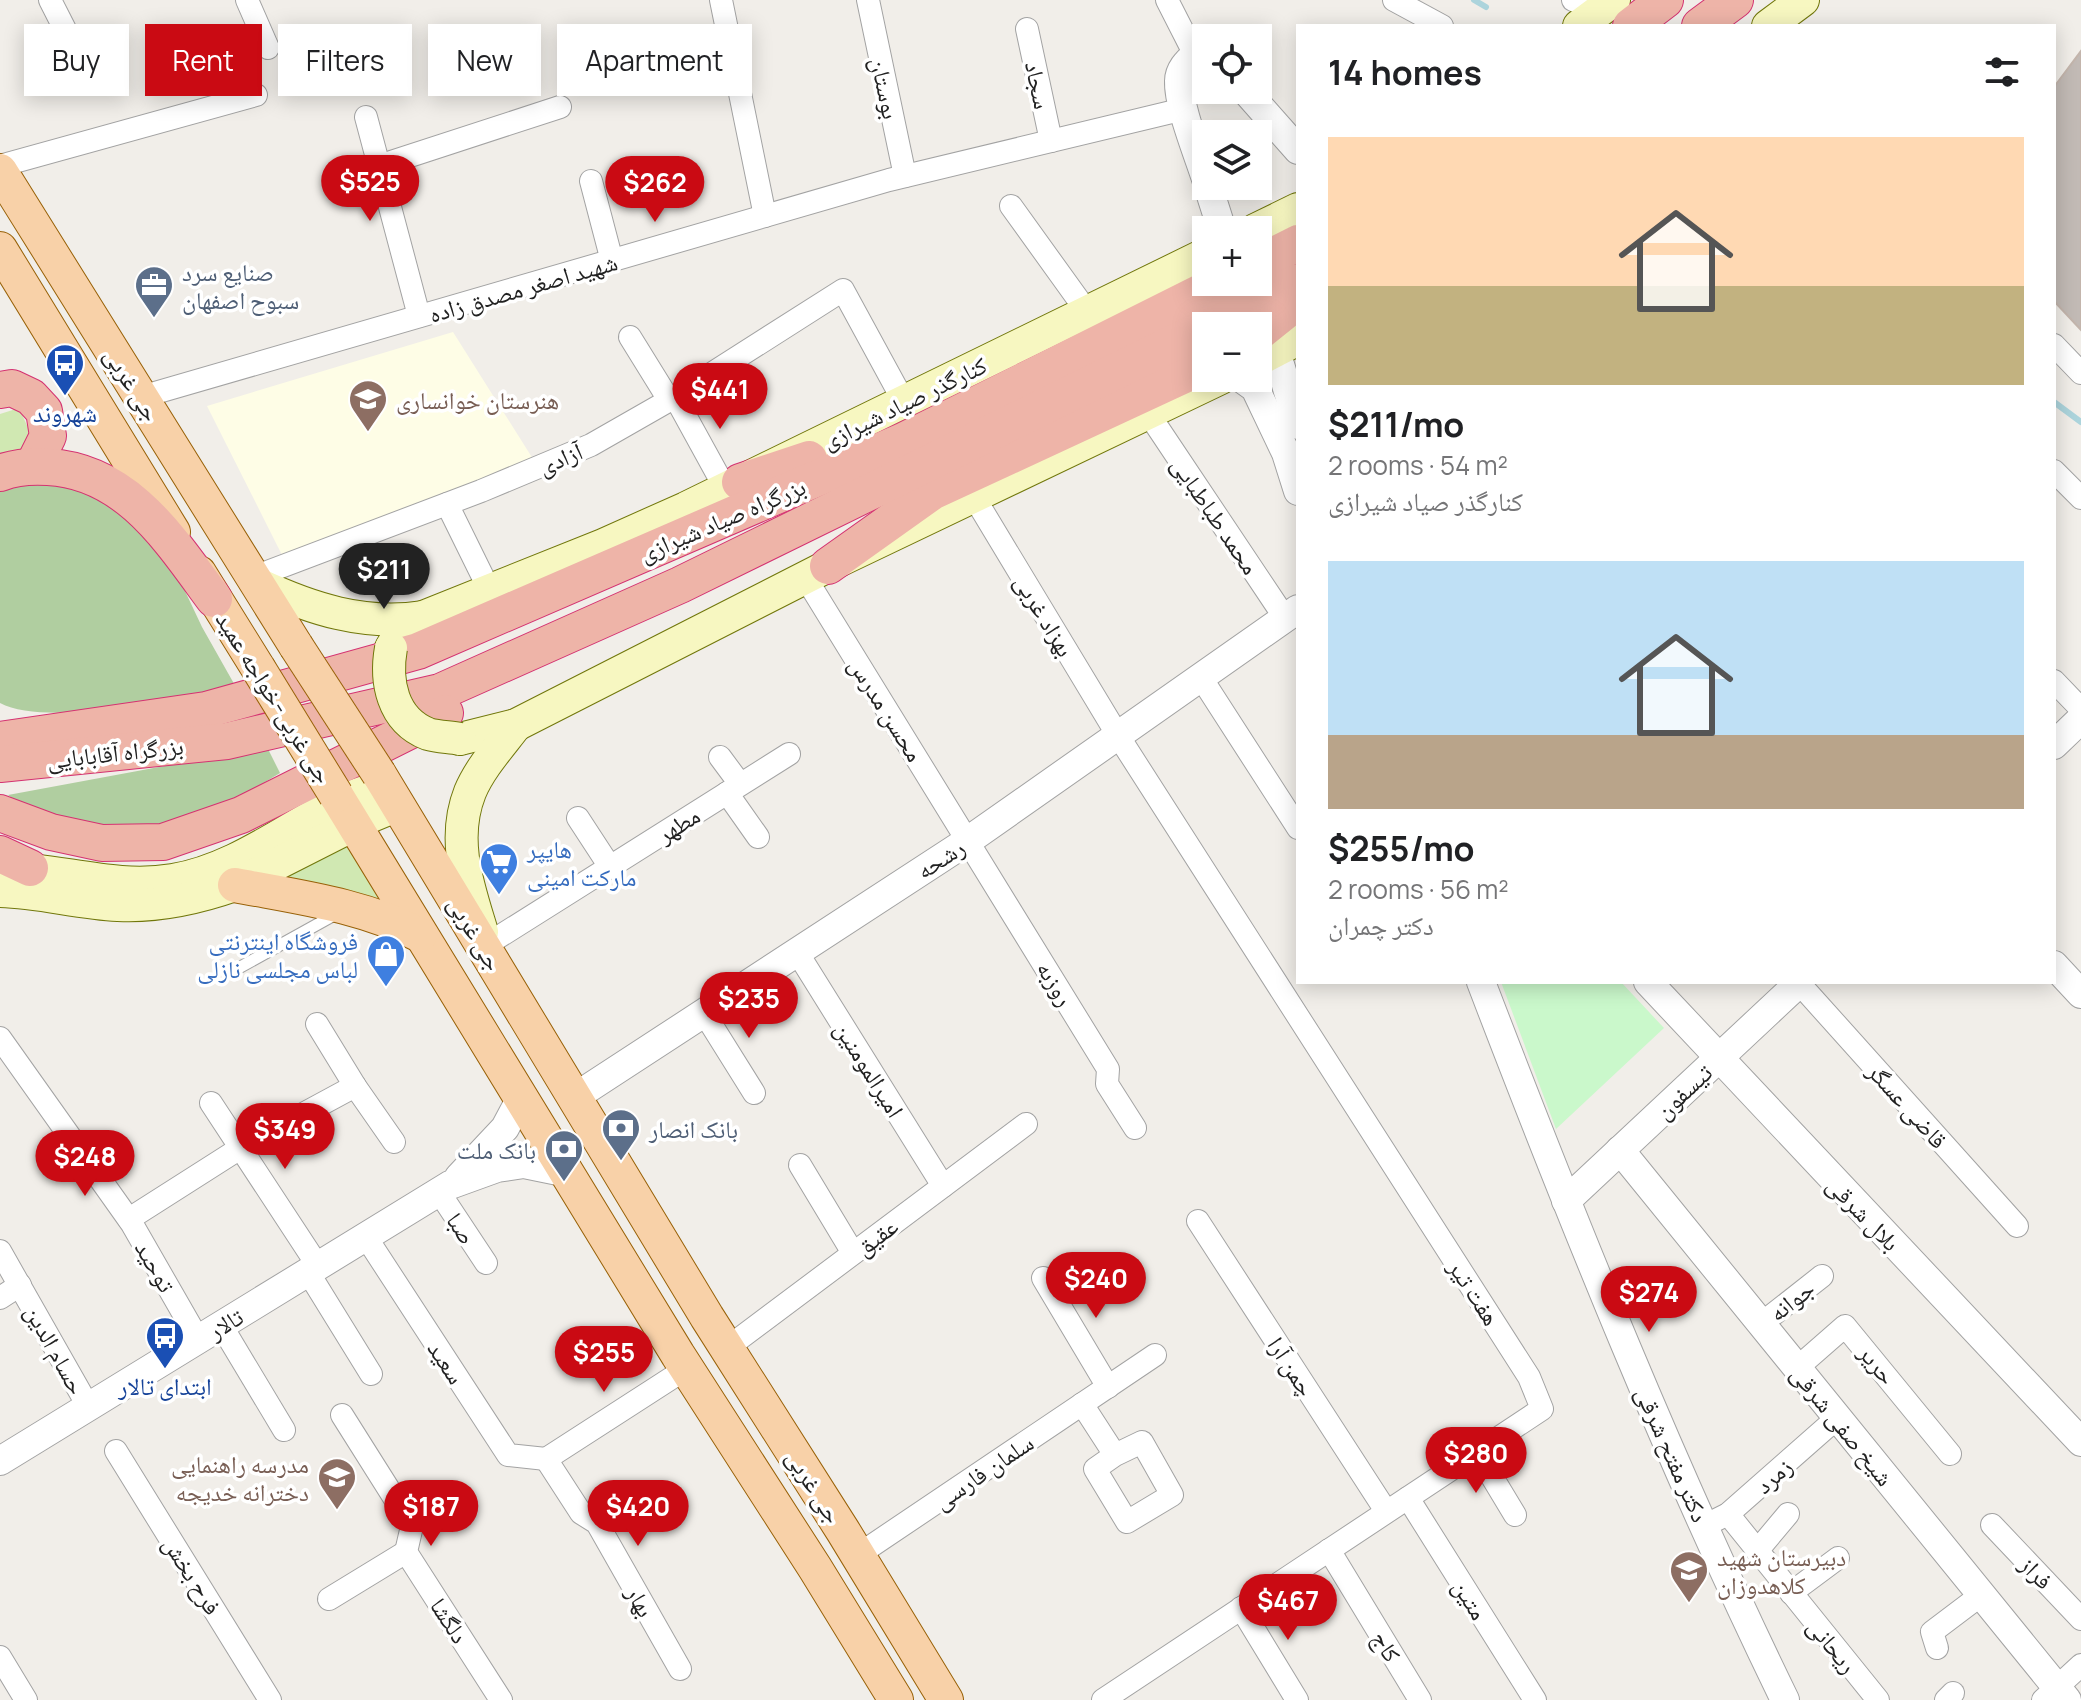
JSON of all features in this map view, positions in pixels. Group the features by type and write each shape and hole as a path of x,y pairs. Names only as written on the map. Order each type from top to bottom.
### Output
{"highway":[{"path":"1599,13 1665,0"},
{"path":"1703,24 1735,0"},
{"path":"1272,250 1296,242"},
{"path":"1272,255 1296,242"},
{"path":"733,485 839,450 1192,282"},
{"name":"بزرگراه صیاد شیرازی","path":"1237,312 1296,283"},
{"name":"بزرگراه صیاد شیرازی","path":"206,710 418,651 903,441 1193,296"},
{"path":"1272,346 1296,304"},
{"name":"بزرگراه صیاد شیرازی","path":"227,741 440,692 680,585 1192,334"},
{"path":"817,572 932,492 1192,371"},
{"path":"0,390 12,388 31,397 44,411 48,436 16,469"},
{"path":"16,469 64,467 93,476 127,496 157,522 214,599"},
{"path":"2,814 51,832 102,843 163,842 241,815 397,738 680,585"},
{"name":"بزرگراه آقابابایی","path":"1,756 116,723 206,710"},
{"path":"0,719 28,726 116,723"},
{"name":"بزرگراه آقابابایی","path":"1,756 227,741"}],"main road":[{"path":"1771,24 1803,0"},
{"name":"جی غربی","path":"0,168 488,951 727,1348 946,1700"},
{"path":"1272,222 1296,210"},
{"name":"جی غربی","path":"0,249 214,599"},
{"name":"کنارگذر صیاد شیرازی","path":"423,617 603,545 733,485 1192,261"},
{"path":"423,617 398,636 391,648 387,671 391,695 406,718 427,733 460,739 516,725 817,572 1192,392"},
{"path":"256,581 328,612 394,621 423,617"},
{"name":"جی غربی-خواجه عمید","path":"214,599 344,807"},
{"path":"488,951 464,874 460,837 470,792 516,725"},
{"path":"10,863 75,878 128,884 174,880 212,870 387,788"},
{"path":"0,891 120,905 156,905 212,893 235,885 344,807"},
{"name":"جی غربی","path":"344,807 687,1368 896,1700"},
{"path":"235,885 347,908 396,922 420,935"}],"street":[{"path":"50,0 62,24"},
{"path":"247,0 268,48"},
{"path":"721,0 765,216"},
{"name":"بوستان","path":"868,0 905,176"},
{"path":"1167,0 1192,42"},
{"path":"1394,0 1438,24"},
{"name":"سجاد","path":"1027,29 1051,141"},
{"path":"1192,60 1184,65 1179,81 1192,134"},
{"path":"0,168 252,96"},
{"path":"1257,104 1296,148"},
{"path":"379,166 560,107"},
{"name":"شهید اصغر مصدق زاده","path":"141,397 905,176 1184,109"},
{"path":"366,117 419,316"},
{"path":"591,181 612,261"},
{"path":"1011,206 1088,313"},
{"name":"آزادی","path":"256,581 591,445 672,398 843,290 904,402"},
{"path":"630,337 733,485"},
{"path":"1272,346 1296,419"},
{"path":"2056,347 2081,373"},
{"path":"1257,392 1292,451 1296,478"},
{"name":"محمد طباطبایی","path":"1148,413 1294,616"},
{"path":"2056,473 2081,498"},
{"name":"بهزاد غربی","path":"974,497 1117,734"},
{"path":"447,504 483,577"},
{"name":"محسن مدرس","path":"817,572 969,840"},
{"name":"رشحه","path":"575,1097 969,840 1200,676 1294,616"},
{"path":"1200,676 1296,825"},
{"path":"2056,683 2081,709"},
{"path":"2056,743 2081,719"},
{"name":"هفت تیر","path":"1106,1699 1542,1409 1529,1377 1117,734"},
{"name":"مطهر","path":"488,951 610,867 789,754"},
{"path":"720,757 758,837"},
{"path":"578,818 610,867"},
{"name":"روزبه","path":"969,840 1108,1069 1107,1084 1135,1128"},
{"name":"امیرالمومنین","path":"797,952 943,1186"},
{"path":"2056,967 2081,994"},
{"name":"دکتر مفتح شرقی","path":"1482,984 1566,1201 1716,1520 1785,1700"},
{"name":"بلال شرقی","path":"1650,984 2081,1442"},
{"name":"تیسفون","path":"1566,1201 1797,984"},
{"name":"قاضی عسگر","path":"1801,984 2017,1226"},
{"path":"704,1013 754,1093"},
{"path":"317,1024 394,1142"},
{"name":"توحید","path":"0,1038 210,1332"},
{"path":"129,1219 242,1147 355,1086"},
{"path":"444,1189 505,1128 522,1096"},
{"path":"211,1103 242,1147 371,1374"},
{"name":"عقیق","path":"727,1348 1026,1124"},
{"name":"شیخ صفی شرقی","path":"1620,1150 1981,1595 2055,1696"},
{"path":"444,1189 497,1168 524,1164 568,1173"},
{"path":"800,1165 853,1253"},
{"name":"تالار","path":"0,1461 444,1189"},
{"name":"صبا","path":"444,1189 486,1263"},
{"name":"چمن آرا","path":"1198,1221 1386,1511"},
{"name":"سعید","path":"366,1237 508,1455 546,1459"},
{"name":"حسام الدین","path":"0,1251 88,1406"},
{"name":"جوانه","path":"1761,1324 1822,1276"},
{"path":"1043,1278 1108,1387"},
{"path":"0,1298 20,1285"},
{"name":"حریر","path":"1797,1368 1845,1326 1950,1454"},
{"path":"210,1332 284,1430"},
{"name":"سلمان فارسی","path":"858,1555 1155,1355"},
{"path":"546,1459 687,1368"},
{"path":"1082,1404 1115,1455"},
{"path":"329,1599 406,1552 412,1526 342,1415"},
{"name":"زمرد","path":"1716,1520 1837,1418"},
{"name":"فرح بخش","path":"116,1451 270,1700"},
{"path":"1477,1452 1515,1515"},
{"name":"بهار","path":"546,1459 581,1513 597,1523 680,1669"},
{"name":"متین","path":"1408,1498 1535,1700"},
{"path":"1757,1551 1788,1514"},
{"name":"ریحانی","path":"1716,1520 1757,1551 1878,1700"},
{"name":"فراز","path":"1992,1525 2081,1619"},
{"name":"کاج","path":"1329,1550 1420,1700"},
{"name":"دلگشا","path":"406,1552 501,1700"},
{"path":"1791,1593 1838,1558"},
{"path":"1937,1648 1932,1632 1981,1595"},
{"path":"1241,1608 1297,1700"},
{"path":"0,1657 26,1700"},
{"path":"2055,1696 2081,1665"}],"lane":[{"path":"235,970 347,908"}],"shaded area":[{"name":"هنرستان خوانساری","path":"453,332 533,459 282,555 207,406"}],"green space":[{"path":"19,408 35,443 0,469 0,414"},
{"path":"0,481 90,483 142,523 177,574 237,689 81,712 21,710 0,703"},
{"path":"267,747 280,773 201,815 151,827 103,832 43,821 8,795"},
{"path":"347,842 384,908 267,883"},
{"path":"1502,984 1623,984 1664,1028 1556,1129"}],"building":[{"path":"2081,51 2081,330 2056,303 2056,84"}],"waterway":[{"path":"1474,0 1486,7"},
{"path":"2056,403 2081,422"}],"place":[{"name":"صنایع سرد سبوح اصفهان","path":"154,319"},
{"name":"شهروند","path":"65,397"},
{"name":"هنرستان خوانساری","path":"368,433"},
{"name":"هایپر مارکت امینی","path":"499,896"},
{"name":"فروشگاه اینترنتی لباس مجلسی نازلی","path":"386,988"},
{"name":"بانک انصار","path":"621,1162"},
{"name":"بانک ملت","path":"564,1183"},
{"name":"ابتدای تالار","path":"165,1370"},
{"name":"مدرسه راهنمایی دخترانه خدیجه","path":"337,1511"},
{"name":"دبیرستان شهید کلاهدوزان","path":"1689,1604"}]}
